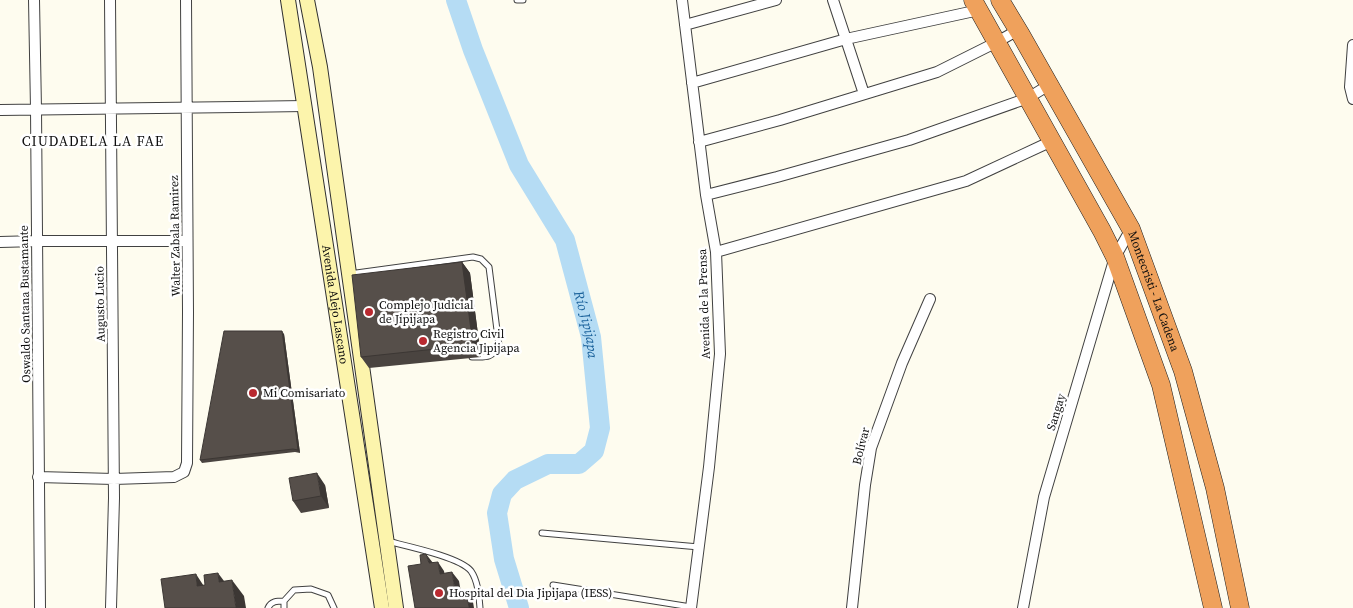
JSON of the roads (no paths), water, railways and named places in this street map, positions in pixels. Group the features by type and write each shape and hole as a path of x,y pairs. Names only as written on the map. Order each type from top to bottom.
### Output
{"highway":[{"name":"Montecristi - La Cadena","path":"1000,0 1131,229 1183,371 1215,488 1240,608"},
{"name":"Montecristi - La Cadena","path":"976,5 1115,257 1161,385 1213,608"}],"main road":[{"name":"Avenida Alejo Lascano","path":"288,0 382,608"},
{"name":"Avenida Alejo Lascano","path":"307,0 320,67 348,274 366,364 396,608"}],"street":[{"name":"Oswaldo Santana Bustamante","path":"34,0 40,608"},
{"name":"Augusto Lucio","path":"110,0 114,478 111,608"},
{"name":"Walter Zabala Ramirez","path":"114,478 174,477 184,472 187,462 186,0"},
{"name":"Avenida de la Prensa","path":"682,0 706,195 716,252 720,354 709,467 691,608"},
{"path":"685,25 776,0"},
{"path":"833,0 864,94"},
{"path":"692,83 846,39 976,5"},
{"path":"699,142 780,120 937,72 1018,30"},
{"path":"1353,45 1350,87 1353,99"},
{"path":"706,195 777,178 910,140 1028,98 1050,85"},
{"path":"0,110 304,106"},
{"path":"716,252 966,181 1052,141"},
{"name":"Sangay","path":"1023,608 1044,497 1115,257 1131,229"},
{"path":"0,242 187,241"},
{"name":"Bolívar","path":"852,608 871,448 902,363 930,299"},
{"path":"38,477 114,478"}],"lane":[{"path":"517,0 523,0"},
{"path":"348,274 473,257 482,260 489,267 499,346 490,356 470,358"},
{"path":"542,533 699,547"},
{"path":"387,541 465,565 475,579 480,608"},
{"path":"553,585 691,608"},
{"path":"284,608 284,600 294,590 311,589 328,595 334,608"},
{"path":"268,608 275,600 284,600"}],"waterway":[{"name":"Río Jipijapa","path":"456,0 473,50 519,165 565,240 591,337 600,428 594,451 579,464 548,464 515,480 502,494 497,513 504,559 519,608"}],"place":[{"name":"Complejo Judicial de Jipijapa","path":"369,312"},
{"name":"Registro Civil Agencia Jipijapa","path":"423,341"},
{"name":"Mi Comisariato","path":"253,393"},
{"name":"Hospital del Dia Jipijapa (IESS)","path":"439,593"}],"district":[{"name":"CIUDADELA LA FAE","path":"93,141"}]}
